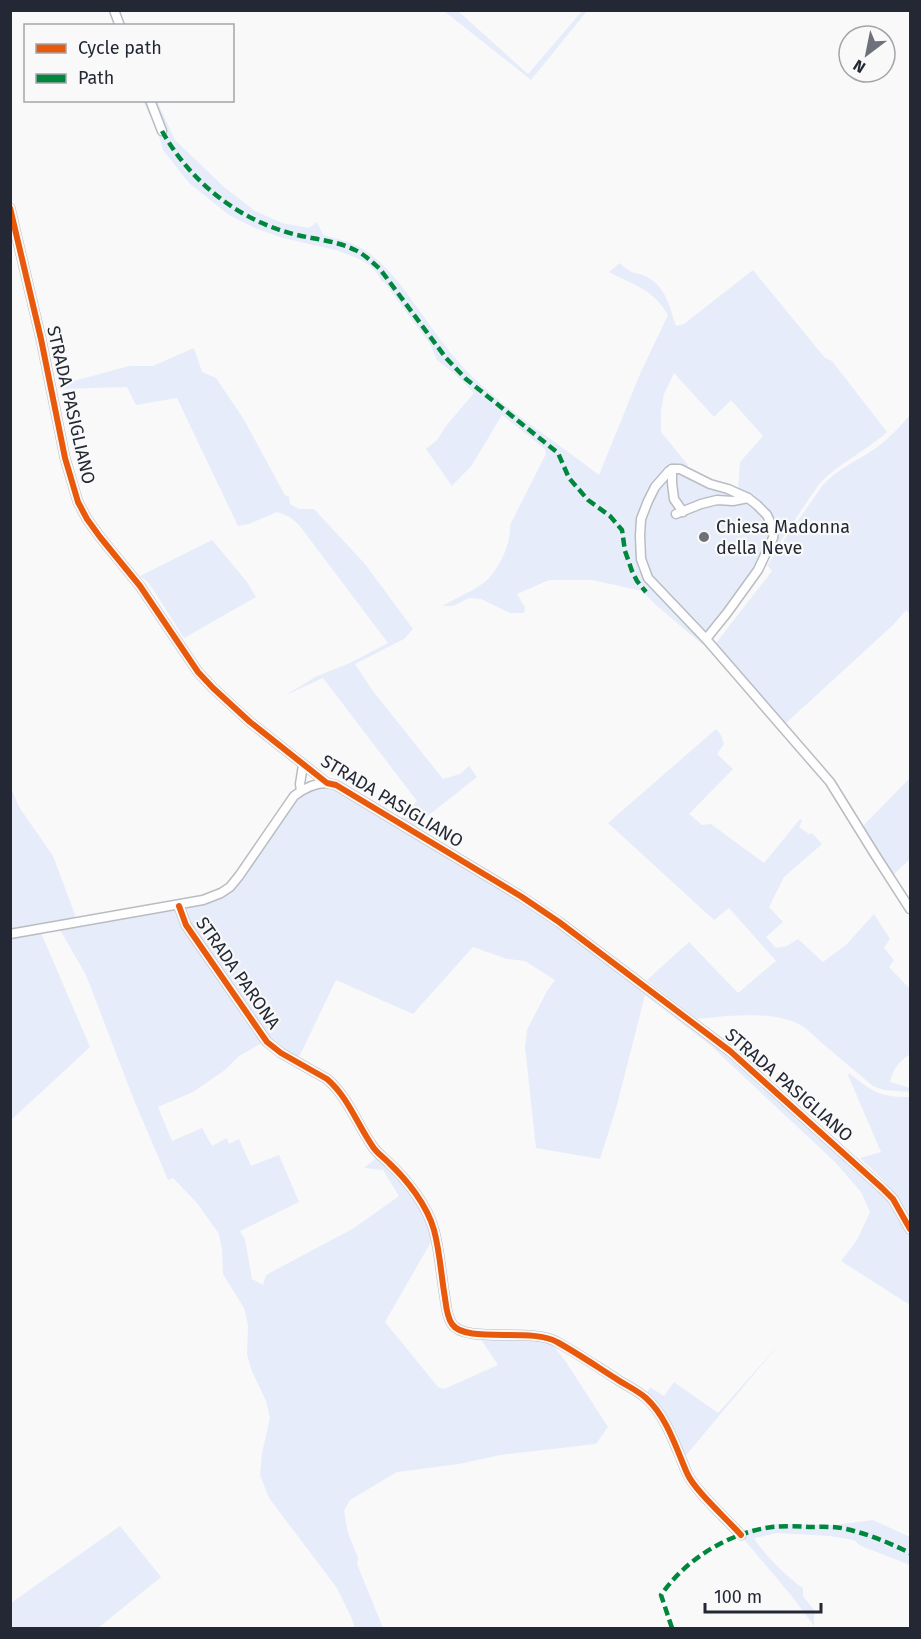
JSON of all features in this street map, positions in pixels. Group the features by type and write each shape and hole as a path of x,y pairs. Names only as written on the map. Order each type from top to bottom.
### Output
{"street":[{"path":"151,102 162,131"},
{"name":"STRADA PASIGLIANO","path":"10,208 41,339 65,458 78,502 87,519 140,586 198,672 231,706 327,783 336,785 522,897 693,1022 730,1051 882,1188 893,1199 910,1229"},
{"path":"672,469 674,499 679,513 717,500 733,501 748,498"},
{"path":"706,639 758,570 774,531 767,515 748,498 710,484 680,469 672,469 655,487 641,519 639,536 641,559 648,578 706,639 830,782 910,909"},
{"path":"301,790 303,765"},
{"path":"10,934 178,906 212,898 230,887 239,876 294,796 313,784 327,783"},
{"name":"STRADA PARONA","path":"178,906 186,925 267,1041 281,1053 333,1084 373,1147 394,1168 422,1204 431,1220 437,1242 442,1283 451,1323 456,1328 478,1335 524,1334 547,1337 646,1398 667,1427 677,1452 686,1466 687,1474 741,1535"}],"shaded area":[{"path":"444,11 458,11 528,74 582,11 587,11 531,80"},
{"path":"143,102 157,102 175,140 224,187 255,211 282,223 309,228 317,222 323,235 356,245 375,258 399,282 444,345 471,376 508,407 599,475 640,374 668,315 649,293 609,272 620,263 631,272 649,278 660,287 667,299 676,326 684,324 753,270 825,358 832,361 887,432 819,484 768,560 765,560 777,530 738,490 740,462 763,436 731,400 714,417 674,373 664,394 661,432 688,465 686,469 680,466 645,499 639,561 701,635 703,645 642,591 593,580 549,580 517,594 525,607 524,613 510,613 481,599 469,598 453,606 442,606 483,583 496,569 507,547 510,525 546,454 545,449 502,415 472,465 452,486 426,449 437,440 474,393 437,360 430,344 377,273 357,258 336,250 283,238 229,215 189,183 163,150"},
{"path":"194,348 202,372 216,378 243,418 285,495 289,497 290,504 299,509 314,509 365,564 413,629 404,639 355,664 373,691 443,779 460,774 469,766 477,777 415,826 401,818 417,801 323,678 286,695 315,677 350,663 388,643 299,525 290,517 277,512 249,524 238,526 177,398 136,405 127,387 62,389 59,385 129,366 153,366"},
{"path":"910,415 910,614 906,610 893,625 785,724 716,643 772,571 767,565 822,486 841,469 881,444"},
{"path":"679,471 756,506 769,522 771,537 756,568 725,612 707,632 652,575 644,558 643,519 663,479"},
{"path":"212,540 247,582 256,597 184,638 149,583 140,576"},
{"path":"716,729 724,744 717,754 733,769 689,814 702,825 711,824 764,863 800,819 802,821 799,827 809,834 812,833 822,844 784,877 769,907 783,922 766,937 776,948 787,946 798,939 823,962 847,944 874,914 890,939 884,948 894,960 889,967 910,989 910,1054 897,1066 890,1082 910,1088 910,1092 884,1090 873,1086 802,1026 794,1022 759,1015 697,1019 647,980 689,942 738,993 776,961 729,908 714,920 608,823"},
{"path":"910,778 910,859 892,876 861,828"},
{"path":"330,785 520,900 645,990 727,1054 879,1189 894,1205 910,1232 910,1305 841,1261 857,1240 870,1212 861,1192 836,1163 710,1045 645,995 617,1105 600,1159 536,1148 525,1047 527,1030 555,980 525,961 507,959 473,947 413,1014 336,980 300,1055 295,1058 265,1035 260,1044 239,1056 225,1070 193,1092 158,1107 172,1141 202,1128 212,1146 227,1138 229,1144 239,1139 251,1166 279,1155 299,1202 240,1231 245,1239 252,1279 263,1285 266,1275 354,1228 399,1196 383,1170 364,1168 380,1155 410,1187 435,1235 385,1322 438,1387 444,1389 498,1365 478,1335 547,1337 608,1427 596,1444 500,1455 459,1464 397,1472 350,1500 344,1511 348,1533 358,1558 357,1564 383,1628 355,1628 337,1588 269,1498 260,1475 262,1453 270,1418 266,1401 251,1369 247,1354 248,1325 244,1308 223,1274 219,1234 197,1203 173,1178 168,1180 134,1100 86,975 60,930 187,908 217,900 232,889 298,797 314,788"},
{"path":"10,790 53,856 77,920 11,932"},
{"path":"41,933 90,1047 11,1120 11,938"},
{"path":"849,1073 877,1092 891,1096 910,1097 910,1218 894,1193 860,1158 881,1152"},
{"path":"781,1342 682,1460 646,1394 650,1387 664,1396 674,1382 718,1413"},
{"path":"873,1520 910,1537 910,1565 861,1546 854,1540 778,1533 754,1538 776,1565 803,1588 803,1596 814,1610 814,1626 742,1537 742,1531 776,1524 834,1525"},
{"path":"120,1526 161,1577 98,1628 11,1628 11,1603"}],"marked path":[{"path":"162,131 198,179 229,205 264,224 283,231 347,246 362,254 380,269 446,358 466,379 558,453 569,478 588,500 610,516 622,530 625,551 632,571 646,592"},
{"path":"672,1628 661,1595 671,1582 696,1559 740,1535 772,1527 837,1527 871,1536 910,1553"}],"cycle path":[{"path":"10,208 41,339 65,458 78,502 87,519 140,586 198,672 250,722 327,783 336,785 522,897 559,922 730,1051 882,1188 893,1199 910,1229"},
{"path":"179,906 186,925 267,1042 281,1053 327,1079 334,1086 347,1102 375,1149 403,1177 416,1194 434,1230 447,1311 452,1324 459,1330 470,1333 532,1336 557,1342 642,1395 660,1414 691,1480 741,1535"}],"place":[{"name":"Chiesa Madonna della Neve","path":"704,537"}]}
